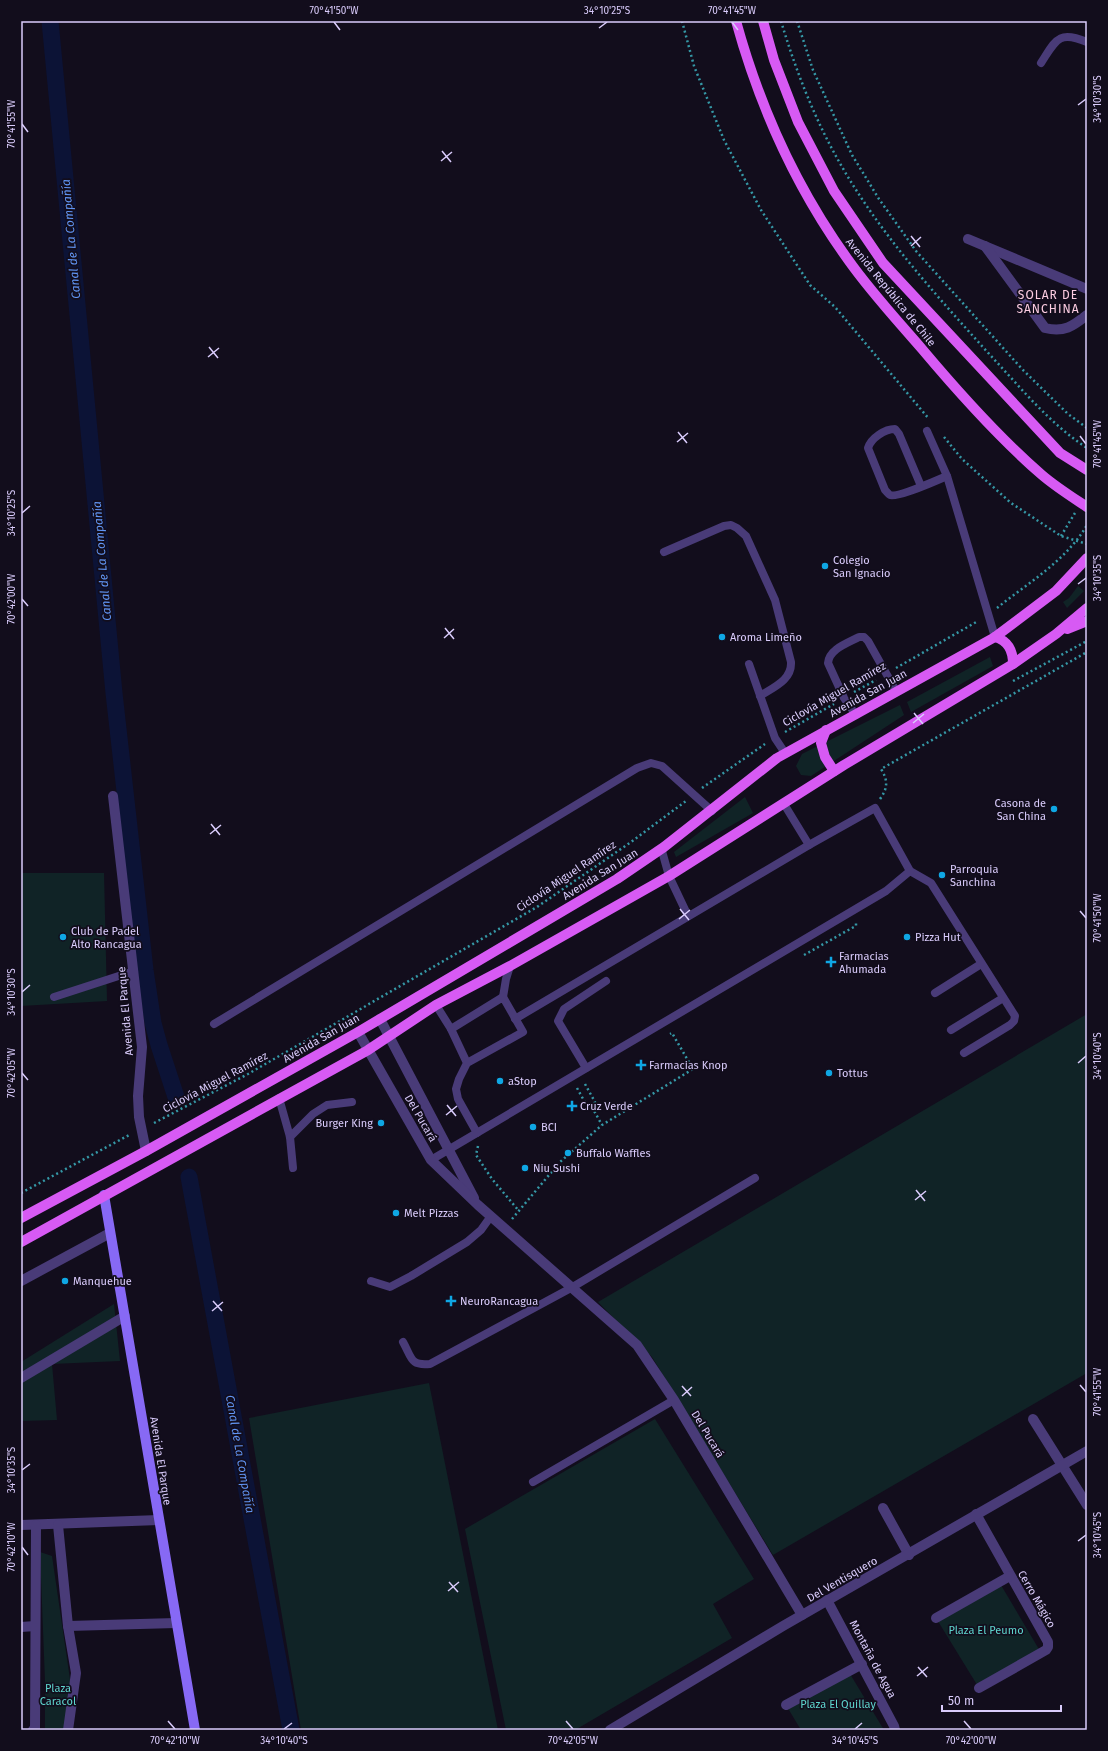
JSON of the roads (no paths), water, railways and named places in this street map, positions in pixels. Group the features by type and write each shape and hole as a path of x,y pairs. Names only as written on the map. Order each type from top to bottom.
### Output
{"main road":[{"name":"Avenida República de Chile","path":"736,21 761,98 784,152 811,204 850,262 928,356 990,426 1043,476 1084,506"},
{"name":"Avenida República de Chile","path":"763,21 774,60 798,122 834,191 883,263 1060,453 1087,470"},
{"name":"Avenida San Juan","path":"21,1218 146,1152 358,1032 617,879 664,847 712,811 777,758 995,637 1056,592 1087,558"},
{"path":"21,1242 368,1050 436,1005 510,966 669,876 834,771 1013,664 1056,634 1087,608"},
{"path":"1056,634 1087,620"},
{"path":"995,637 1004,640 1007,643 1013,655 1013,664"},
{"path":"826,730 821,743 834,771"}],"street":[{"path":"968,239 1087,288"},
{"path":"985,246 1045,328 1055,330 1066,328 1077,323 1087,314"},
{"name":"Avenida El Parque","path":"113,796 142,1047 138,1096 141,1130 146,1152"},
{"name":"Del Pucará","path":"380,1019 450,1149 478,1205"},
{"name":"Del Pucará","path":"358,1032 431,1160 478,1205 637,1345 674,1400 802,1615"},
{"name":"Avenida El Parque","path":"104,1195 158,1520 195,1730"},
{"path":"21,1281 110,1233"},
{"path":"21,1378 125,1316"},
{"path":"1033,1419 1087,1505"},
{"name":"Del Ventisquero","path":"617,1728 827,1600 908,1555 976,1514 1087,1451"},
{"path":"883,1508 908,1555"},
{"name":"Cerro Mágico","path":"976,1514 1048,1642 1048,1647 1046,1650 979,1688"},
{"path":"21,1525 58,1525 158,1520"},
{"path":"34,1730 36,1525"},
{"path":"58,1525 68,1626 76,1673 68,1730"},
{"path":"936,1618 1010,1576"},
{"name":"Montaña de Agua","path":"827,1600 862,1664 895,1730"},
{"path":"68,1626 176,1623"},
{"path":"21,1627 35,1626"},
{"path":"786,1705 862,1664"}],"lane":[{"path":"1041,63 1052,46 1063,36 1070,36 1087,42"},
{"path":"930,428 947,476 995,637"},
{"path":"921,486 899,434 895,429 890,429 872,439 868,448 885,490 890,495 895,495 921,486 947,476"},
{"path":"664,552 724,526 731,525 746,536 775,600 791,662 789,675 760,696"},
{"path":"856,715 844,698 828,663 828,658 832,653 859,636 864,637 868,641 896,691"},
{"path":"749,664 775,738 785,753"},
{"path":"214,1024 637,768 651,763 662,766 712,811"},
{"path":"784,804 809,845"},
{"path":"515,1019 809,845 875,808 910,871 931,883 1015,1016 1014,1021 964,1053"},
{"path":"664,847 662,851 669,876 688,916"},
{"path":"431,1160 886,891 910,871"},
{"path":"935,993 981,964"},
{"path":"477,1133 458,1099 456,1088 467,1063 523,1032 503,997 510,966"},
{"path":"54,997 134,971"},
{"path":"586,1068 558,1021 564,1009 606,981"},
{"path":"450,1029 503,997"},
{"path":"951,1030 1003,998"},
{"path":"436,1005 467,1063"},
{"path":"279,1098 290,1137 293,1168"},
{"path":"290,1137 313,1114 327,1105 352,1102"},
{"path":"403,1342 414,1362 418,1365 430,1364 571,1288 755,1178"},
{"path":"371,1281 390,1287 411,1276 467,1242 480,1230 491,1216"},
{"path":"533,1482 674,1400"}],"waterway":[{"name":"Canal de La Compañía","path":"50,21 114,693 145,970 153,1023 176,1097"},
{"name":"Canal de La Compañía","path":"189,1177 291,1730"}],"place":[{"name":"Colegio San Ignacio","path":"825,566"},
{"name":"Aroma Limeño","path":"722,637"},
{"name":"Casona de San China","path":"1054,809"},
{"name":"Parroquia Sanchina","path":"942,875"},
{"name":"Club de Padel Alto Rancagua","path":"63,937"},
{"name":"Pizza Hut","path":"907,937"},
{"name":"Farmacias Ahumada","path":"831,962"},
{"name":"Farmacias Knop","path":"641,1065"},
{"name":"Tottus","path":"829,1073"},
{"name":"aStop","path":"500,1081"},
{"name":"Cruz Verde","path":"572,1106"},
{"name":"Burger King","path":"381,1123"},
{"name":"BCI","path":"533,1127"},
{"name":"Buffalo Waffles","path":"568,1153"},
{"name":"Niu Sushi","path":"525,1168"},
{"name":"Melt Pizzas","path":"396,1213"},
{"name":"Manquehue","path":"65,1281"},
{"name":"NeuroRancagua","path":"451,1301"}],"district":[{"name":"SOLAR DE SANCHINA","path":"1048,302"}],"park label":[{"name":"Plaza El Peumo","path":"986,1630"},
{"name":"Plaza Caracol","path":"58,1694"},
{"name":"Plaza El Quillay","path":"838,1704"}]}
